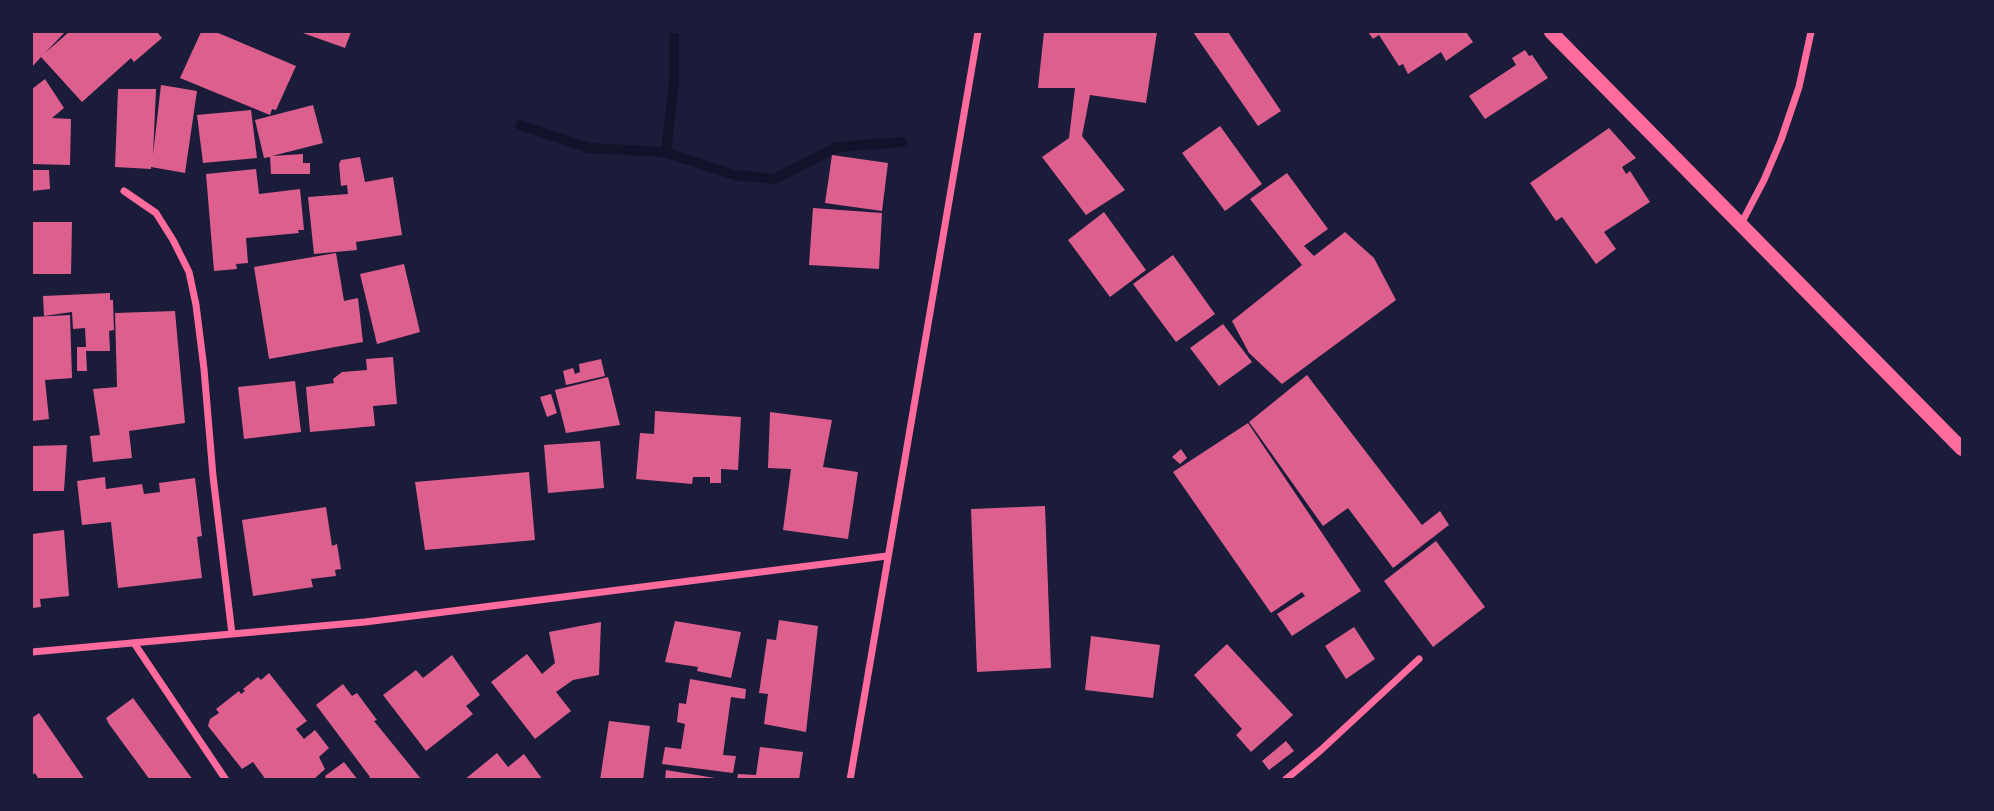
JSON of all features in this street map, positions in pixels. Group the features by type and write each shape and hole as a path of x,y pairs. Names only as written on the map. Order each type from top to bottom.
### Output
{"main road":[{"path":"1551,32 1962,449"}],"street":[{"path":"850,779 978,32"},
{"path":"1741,224 1781,140 1799,87 1811,32"},
{"path":"124,191 156,213 189,272 198,317 232,634"},
{"path":"32,652 365,622 887,556"},
{"path":"134,643 226,779"},
{"path":"1285,779 1321,750 1419,659"}],"building":[{"path":"32,32 65,32 45,53 69,32 157,32 162,38 134,62 131,58 82,102 41,57 32,67"},
{"path":"201,32 216,32 296,66 276,110 272,109 270,115 180,78"},
{"path":"300,32 351,32 345,48"},
{"path":"1044,32 1157,32 1146,103 1090,95 1082,136 1125,190 1086,215 1042,157 1069,138 1075,88 1038,88"},
{"path":"1193,32 1228,32 1281,111 1258,126"},
{"path":"1368,32 1466,32 1473,42 1446,61 1441,52 1408,74 1403,64 1399,66 1379,35 1373,39"},
{"path":"1525,50 1529,56 1532,55 1548,78 1485,119 1469,96 1516,65 1512,58"},
{"path":"45,79 64,108 52,118 71,119 70,165 32,164 32,89"},
{"path":"161,85 197,91 185,173 151,167 115,167 118,89 156,89 153,155"},
{"path":"313,105 323,143 272,156 303,154 303,163 310,163 310,174 271,174 270,157 264,158 255,120"},
{"path":"251,110 257,158 203,163 197,115"},
{"path":"1220,126 1262,184 1225,211 1182,153"},
{"path":"1609,128 1636,158 1622,167 1626,174 1630,171 1650,202 1604,232 1616,249 1596,264 1562,217 1556,221 1530,183"},
{"path":"832,155 888,163 882,211 825,203"},
{"path":"360,157 365,182 393,177 402,235 356,242 357,250 314,254 308,197 348,194 347,185 341,186 339,164 341,160"},
{"path":"256,169 259,194 300,189 304,230 298,230 299,233 246,238 248,263 236,264 237,269 214,271 206,174"},
{"path":"32,170 49,170 50,189 32,191"},
{"path":"1287,173 1328,229 1304,246 1314,256 1345,232 1374,258 1396,300 1282,384 1249,353 1232,321 1302,265 1250,199"},
{"path":"813,208 882,213 879,269 809,265"},
{"path":"1104,212 1146,270 1110,297 1068,240"},
{"path":"32,222 72,222 71,274 32,274"},
{"path":"336,253 344,301 358,298 363,342 269,359 254,267"},
{"path":"1173,255 1215,314 1176,342 1133,284"},
{"path":"404,264 420,332 377,344 360,274"},
{"path":"110,293 110,300 113,300 114,330 109,331 110,351 86,351 87,371 77,371 77,347 86,347 85,328 73,329 72,312 44,316 43,296"},
{"path":"175,311 185,423 129,431 132,458 93,462 90,436 100,435 93,389 117,387 115,313"},
{"path":"70,315 72,378 45,380 49,419 32,421 32,317"},
{"path":"1223,324 1252,362 1219,386 1190,348"},
{"path":"393,357 397,404 373,406 375,426 310,432 306,387 334,383 333,379 342,372 367,370 366,359"},
{"path":"601,359 605,376 566,385 563,371 573,368 575,374 580,372 579,364"},
{"path":"1307,375 1422,525 1440,511 1449,525 1393,568 1348,508 1323,526 1249,422"},
{"path":"608,377 620,425 566,433 555,390"},
{"path":"295,381 301,432 244,439 238,387"},
{"path":"551,394 557,413 547,417 540,397"},
{"path":"655,411 741,417 738,470 721,469 721,483 710,483 710,477 693,477 692,484 636,479 640,433 654,434"},
{"path":"770,412 832,420 823,467 858,472 848,539 783,530 791,469 768,468"},
{"path":"1248,423 1361,591 1292,636 1277,614 1305,596 1302,592 1271,613 1173,472"},
{"path":"600,441 604,488 548,493 544,445"},
{"path":"67,445 64,491 32,491 32,446"},
{"path":"1181,449 1187,458 1180,464 1172,457"},
{"path":"529,472 535,540 425,550 415,482"},
{"path":"105,477 106,489 142,484 144,494 160,492 159,483 195,478 202,536 197,537 202,578 118,588 111,522 82,525 77,481"},
{"path":"1045,506 1051,668 977,672 971,509"},
{"path":"326,507 332,546 337,544 341,569 335,570 336,576 311,579 313,587 253,596 242,520"},
{"path":"64,530 69,596 40,599 41,607 32,608 32,534"},
{"path":"1436,541 1485,607 1433,647 1384,581"},
{"path":"779,620 818,626 806,732 764,724 768,694 759,693 767,639 776,640"},
{"path":"675,621 741,632 731,678 697,671 698,667 665,662"},
{"path":"601,622 599,675 573,680 556,692 571,711 535,739 491,682 527,654 542,674 555,663 549,632"},
{"path":"1354,627 1375,659 1346,679 1325,646"},
{"path":"1091,636 1160,645 1153,698 1085,690"},
{"path":"1227,644 1293,715 1251,752 1236,735 1242,729 1194,675"},
{"path":"452,655 480,695 466,706 473,714 426,751 383,695 416,670 423,678"},
{"path":"269,673 307,721 296,729 304,739 315,730 329,748 319,757 325,769 313,780 266,780 253,762 242,769 208,726 210,719 219,713 216,709 239,691 241,694 245,691 243,689 258,677 261,680"},
{"path":"690,679 746,689 745,699 731,697 723,755 736,756 733,773 662,764 665,747 681,749 685,724 677,722 679,703 686,704"},
{"path":"343,684 352,696 357,693 377,720 374,721 422,780 367,780 370,777 316,705"},
{"path":"133,698 193,780 150,780 109,724 106,718"},
{"path":"39,713 85,780 39,780 35,773 32,775 32,718"},
{"path":"609,721 650,726 643,780 600,780"},
{"path":"1286,741 1294,751 1269,770 1262,761"},
{"path":"760,747 803,752 799,780 737,780 738,774 756,775"},
{"path":"497,753 508,767 524,754 543,780 464,780"},
{"path":"344,762 358,780 327,780 325,776"},
{"path":"666,770 715,778 715,780 665,780"}],"waterway":[{"path":"666,152 674,81 674,32"},
{"path":"520,125 589,148 664,152 735,175 774,179 837,147 902,142"}]}
